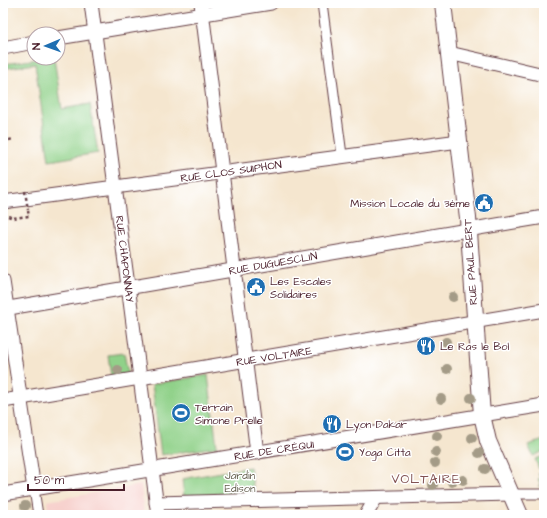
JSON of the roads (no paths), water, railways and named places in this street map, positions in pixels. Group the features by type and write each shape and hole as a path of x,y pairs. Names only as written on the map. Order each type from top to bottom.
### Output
{"street":[{"name":"RUE CHAPONNAY","path":"92,3 157,509"},
{"path":"66,37 202,9 271,3"},
{"path":"322,3 342,155"},
{"name":"RUE PAUL BERT","path":"443,3 468,230 482,415 488,441 520,515"},
{"path":"202,9 257,453"},
{"path":"3,48 26,44"},
{"path":"449,53 544,75"},
{"name":"RUE CLOS SUIPHON","path":"3,202 342,155 459,141"},
{"name":"RUE DUGUESCLIN","path":"5,309 544,217"},
{"path":"3,282 5,309 38,515"},
{"name":"RUE VOLTAIRE","path":"3,401 544,310"},
{"name":"RUE DE CRÉQUI","path":"3,494 544,405"},
{"path":"157,509 376,498 544,494"},
{"path":"366,515 376,498"}],"place":[{"name":"Mission Locale du 3ème","path":"484,203"},
{"name":"Les Escales Solidaires","path":"256,287"},
{"name":"Le Ras le Bol","path":"426,346"},
{"name":"Terrain Simone Prelle","path":"181,413"},
{"name":"Lyon Dakar","path":"332,424"},
{"name":"Yoga Citta","path":"345,452"}],"district":[{"name":"VOLTAIRE","path":"426,478"}],"park label":[{"name":"Jardin Edison","path":"240,481"}]}
